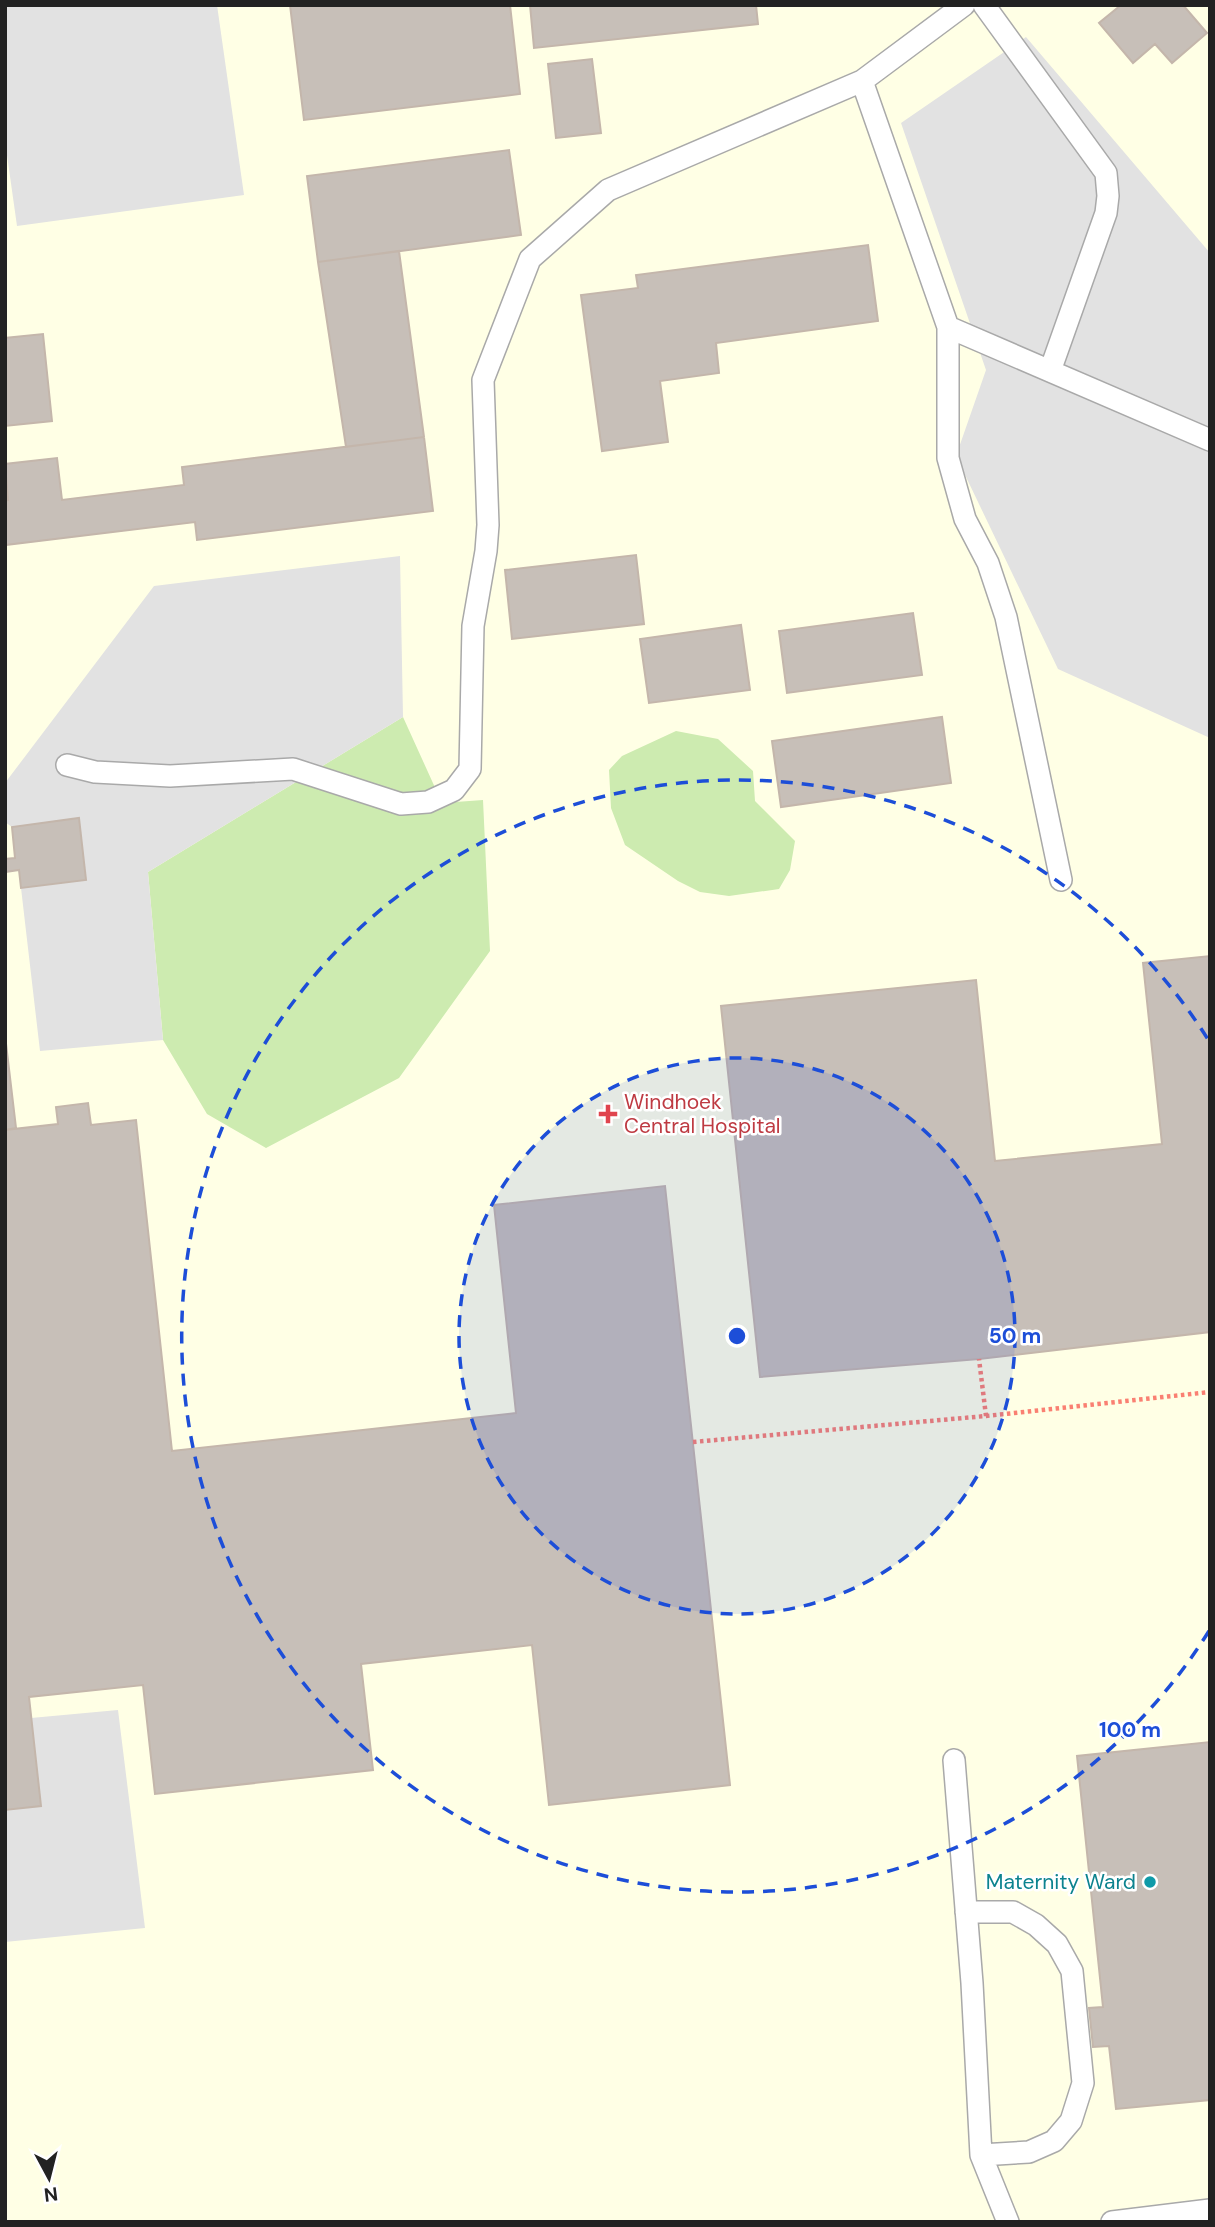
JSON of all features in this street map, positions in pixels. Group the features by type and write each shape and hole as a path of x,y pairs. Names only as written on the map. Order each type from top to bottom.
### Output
{"lane":[{"path":"67,765 95,772 170,776 293,769 401,804 428,802 454,790 470,769 473,626 488,525 483,380 530,259 608,190 862,81 964,5"},
{"path":"984,5 1106,173 1106,213 1050,371"},
{"path":"862,81 948,327 948,458 965,519 988,563 1006,617 1061,880"},
{"path":"948,327 1210,440"},
{"path":"954,1760 981,2155 1008,2222"},
{"path":"966,1912 1013,1912 1036,1925 1057,1944 1072,1971 1083,2083 1071,2121 1054,2141 1029,2152 981,2155"},
{"path":"1112,2222 1210,2210"}],"path":[{"path":"979,1359 986,1416"},
{"path":"693,1442 986,1416 1210,1392"}],"shaded area":[{"name":"Windhoek Central Hospital","path":"5,5 1210,5 1210,2222 5,2222"},
{"path":"5,5 217,5 244,195 17,226 5,141"},
{"path":"1026,37 1210,253 1210,738 1058,669 956,456 986,370 901,123"},
{"path":"400,556 403,717 148,872 163,1040 40,1051 21,888 86,880 79,819 12,827 5,822 5,783 154,586"},
{"path":"118,1710 145,1928 5,1942 5,1810 41,1806 31,1718"}],"green space":[{"path":"403,717 442,803 483,800 490,951 399,1078 266,1148 207,1114 163,1040 148,872"},
{"path":"676,731 718,739 753,771 755,801 795,841 790,870 779,889 729,896 700,892 678,881 625,845 611,808 609,770 622,756"}],"building":[{"path":"290,5 510,5 520,94 304,120"},
{"path":"530,5 756,5 758,24 534,48"},
{"path":"1121,5 1183,5 1207,33 1172,63 1155,44 1133,63 1099,23"},
{"path":"592,59 601,133 556,138 548,64"},
{"path":"509,150 521,235 318,262 307,176"},
{"path":"868,245 878,321 716,343 719,373 660,381 668,442 602,451 581,295 638,288 636,275"},
{"path":"399,251 424,437 346,447 318,262"},
{"path":"43,334 52,421 5,426 5,338"},
{"path":"424,437 433,511 197,540 195,522 5,545 5,501 8,500 5,464 57,458 62,500 184,485 182,467"},
{"path":"636,555 644,624 512,639 505,570"},
{"path":"913,613 922,675 787,693 779,631"},
{"path":"741,625 750,690 649,703 640,639"},
{"path":"942,717 951,783 781,807 772,741"},
{"path":"79,818 86,880 21,888 19,870 5,872 5,859 15,858 12,827"},
{"path":"1210,956 1210,1332 979,1359 760,1377 721,1006 976,980 995,1161 1162,1144 1143,963"},
{"path":"5,1035 16,1128 5,1130"},
{"path":"88,1103 91,1125 136,1120 172,1451 516,1413 494,1205 665,1186 730,1785 549,1805 532,1645 361,1664 373,1770 155,1794 143,1685 29,1697 41,1806 5,1810 5,1130 58,1124 56,1107"},
{"name":"Maternity Ward","path":"1210,1742 1210,2100 1116,2109 1109,2046 1093,2047 1089,2008 1103,2007 1077,1756"}],"place":[{"name":"Windhoek Central Hospital","path":"608,1114"},
{"name":"Maternity Ward","path":"1150,1882"}]}
